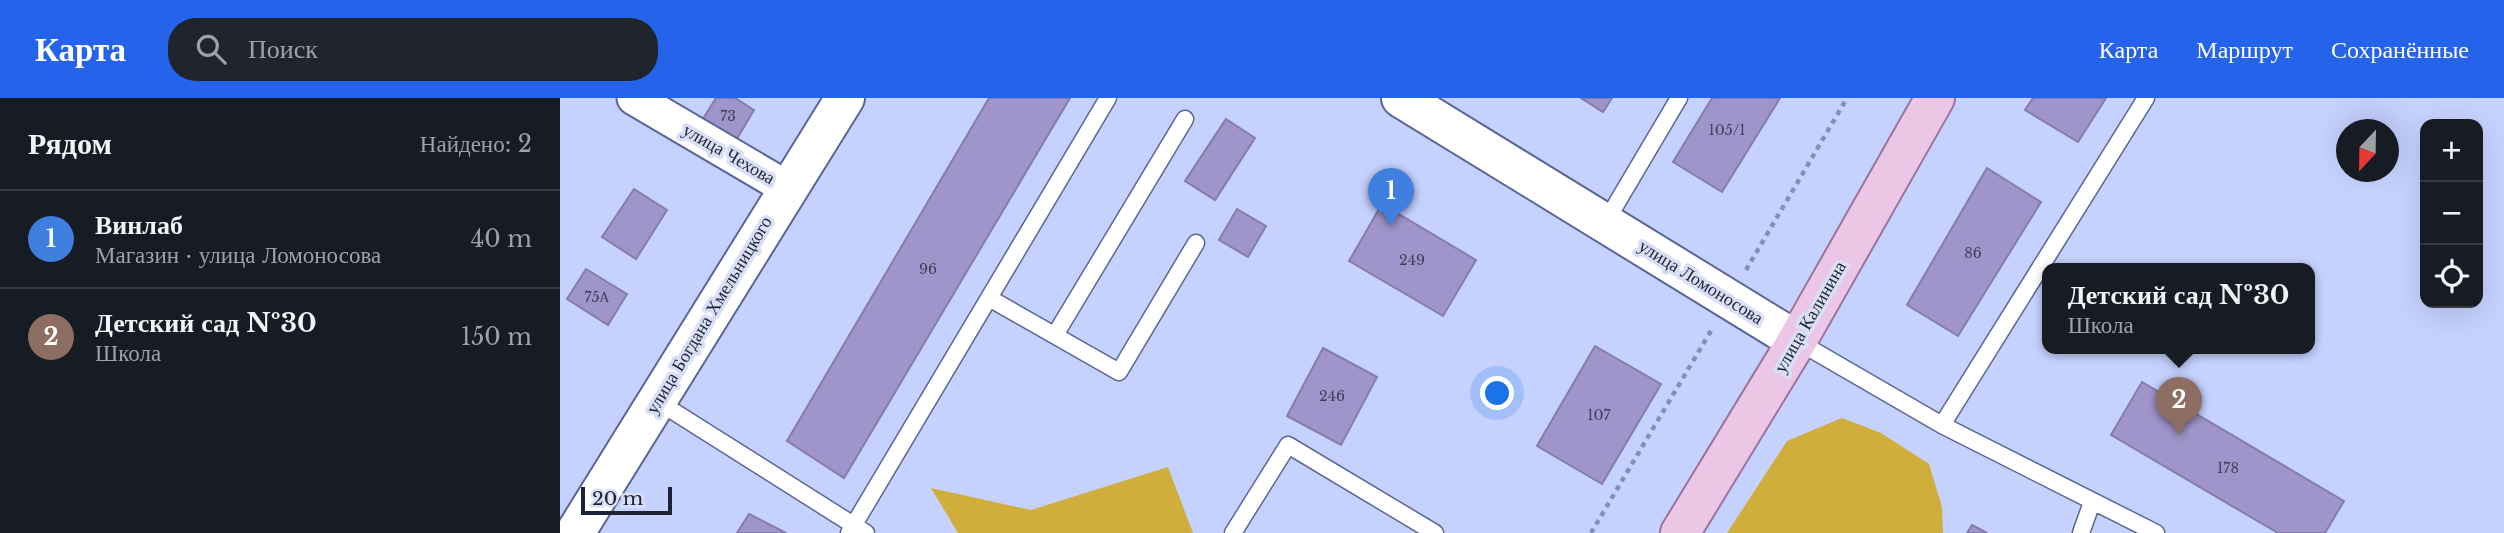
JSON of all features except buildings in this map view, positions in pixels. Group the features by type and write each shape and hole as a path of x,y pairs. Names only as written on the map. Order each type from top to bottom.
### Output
{"main road":[{"name":"улица Калинина","path":"1680,533 1797,341 1935,98"}],"street":[{"name":"улица Чехова","path":"634,98 787,188"},
{"name":"улица Богдана Хмельницкого","path":"571,527 657,401 845,98"},
{"name":"улица Ломоносова","path":"1401,98 1797,341"}],"lane":[{"path":"657,401 857,530 989,298 1108,98"},
{"path":"1605,223 1679,98"},
{"path":"2043,263 2146,98"},
{"path":"1055,335 1185,119"},
{"path":"989,298 1119,372 1196,243"},
{"path":"1942,425 2042,265"},
{"name":"улица Ломоносова","path":"1797,341 1942,425 2156,533"},
{"path":"1233,533 1288,444 1435,533"},
{"path":"2081,533 2092,502"}],"shaded area":[{"path":"1842,418 1881,433 1929,464 1942,507 1943,533 1727,533 1787,441"},
{"path":"1168,467 1193,533 958,533 931,488 1031,510"}],"place":[{"name":"Винлаб","path":"1391,226"},
{"name":"Детский сад №30","path":"2179,435"}]}
